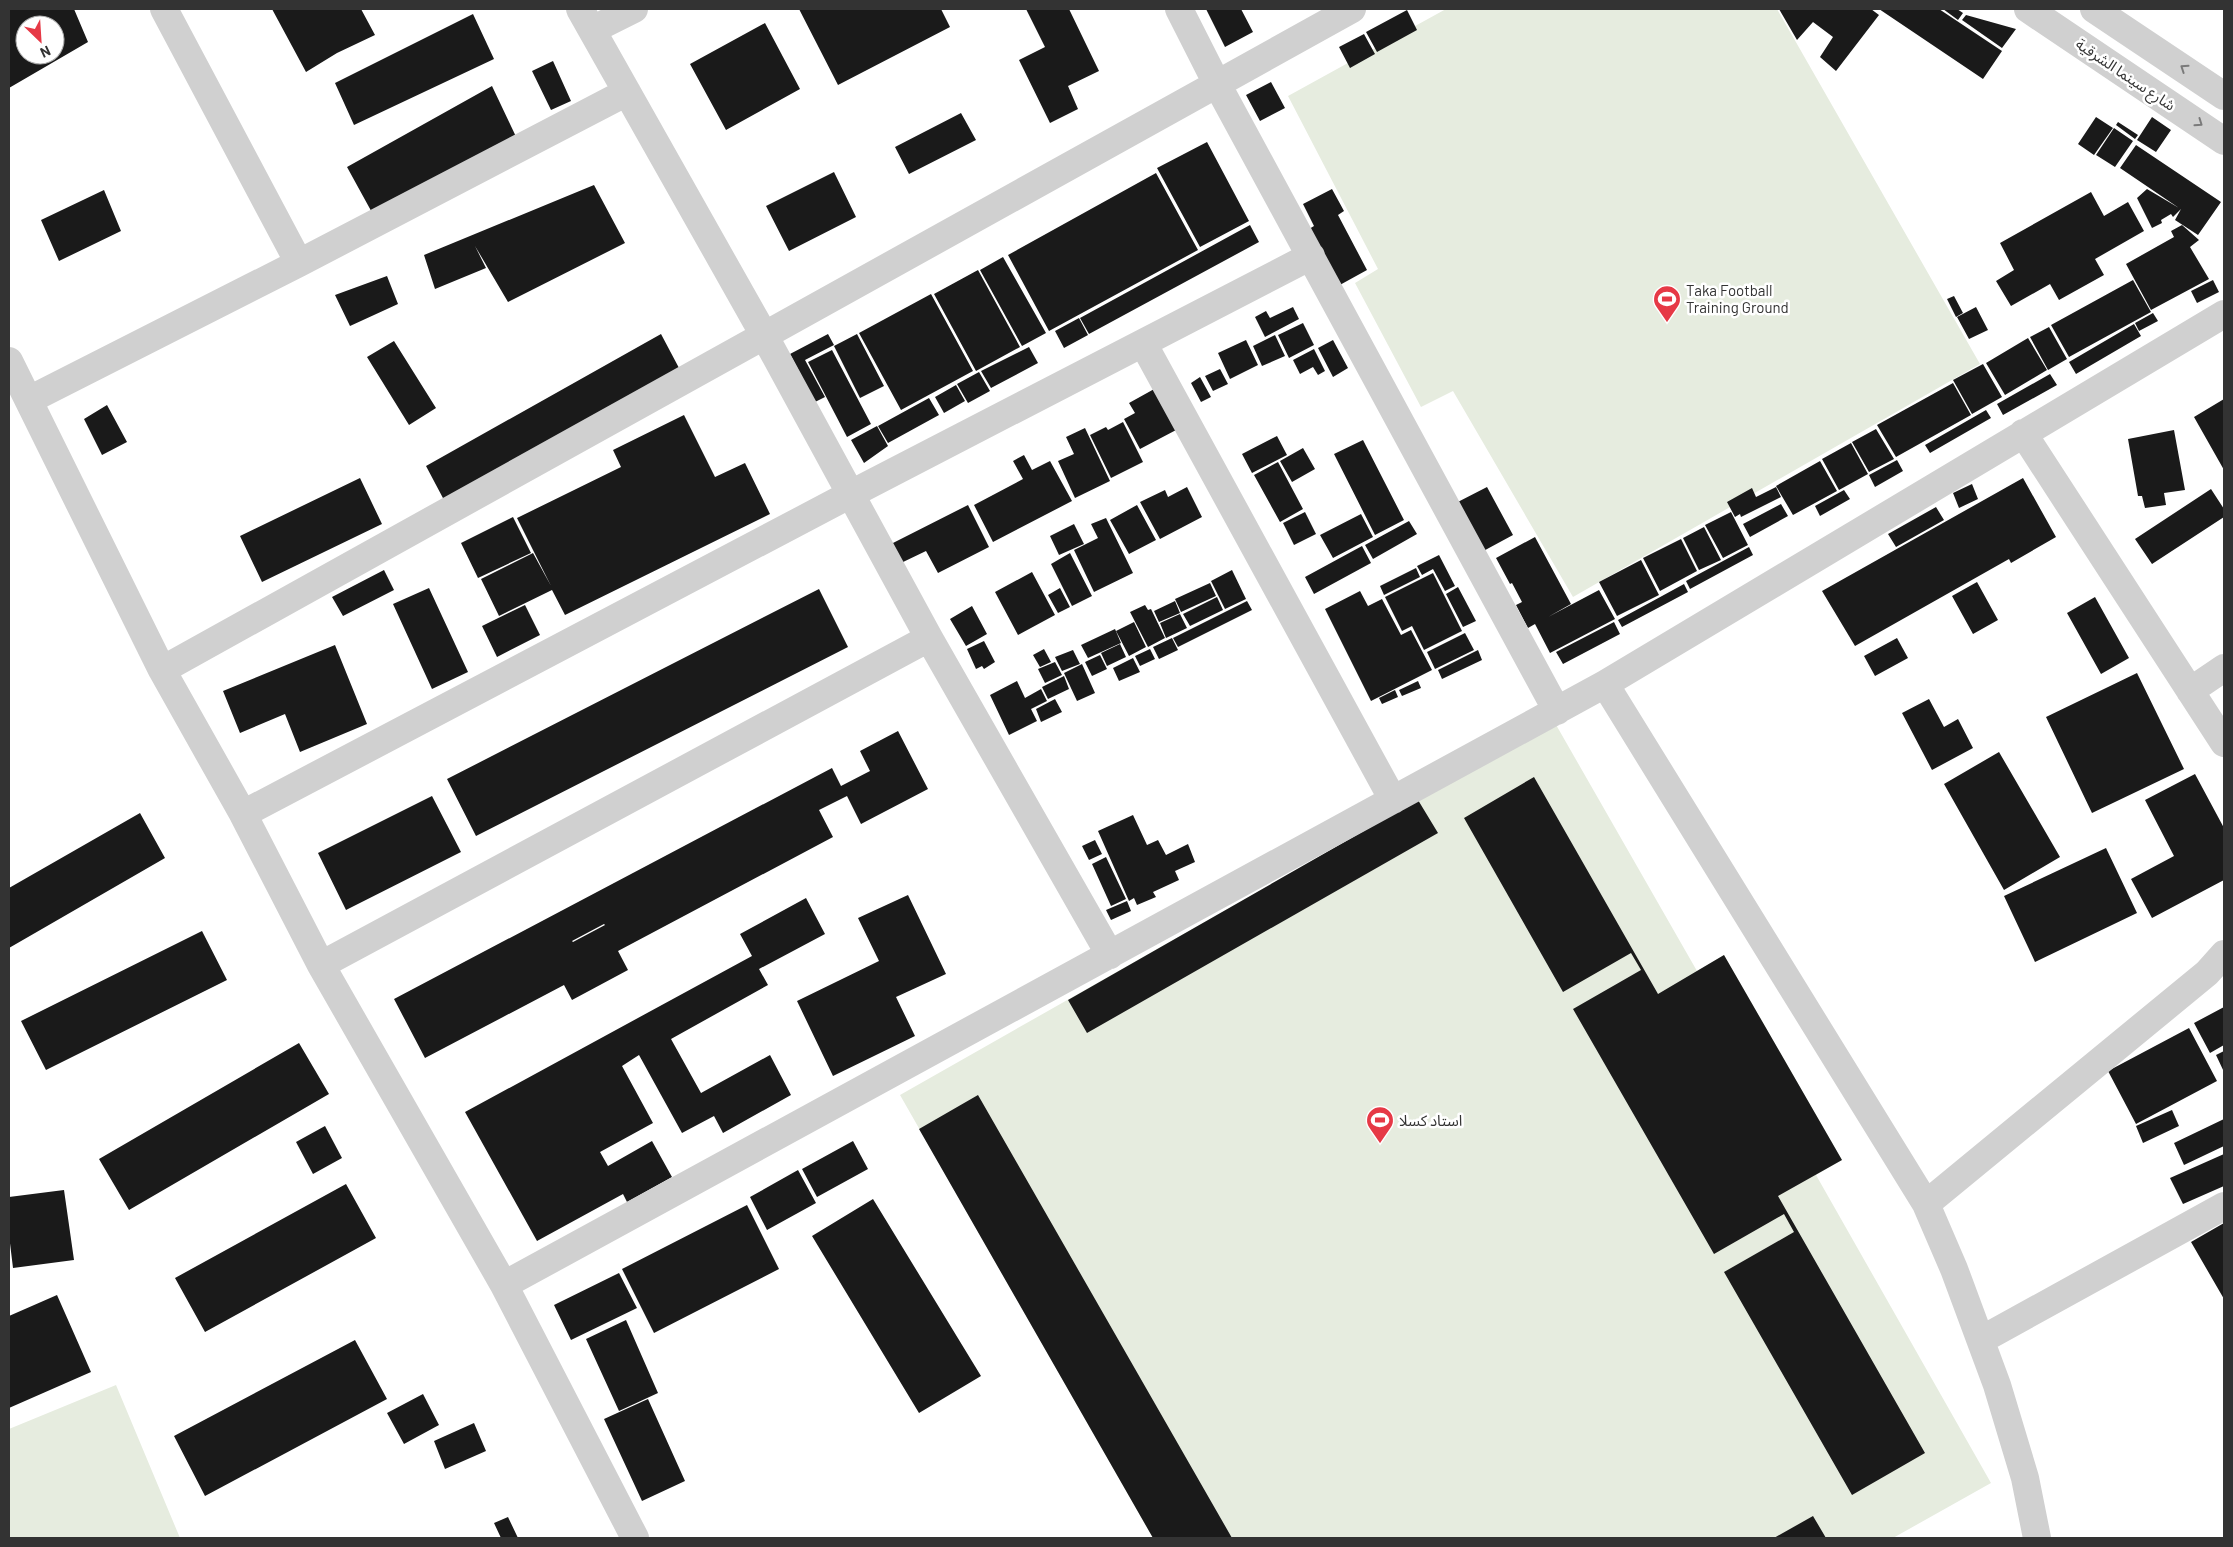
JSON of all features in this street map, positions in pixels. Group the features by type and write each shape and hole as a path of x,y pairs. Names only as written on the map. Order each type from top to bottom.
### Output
{"street":[{"path":"164,9 299,263"},
{"path":"634,9 586,20 764,335 929,638 1110,955"},
{"path":"1179,9 1217,84 1557,711"},
{"path":"162,670 1352,9"},
{"name":"شارع سينما الشرقية","path":"2028,9 2224,140"},
{"path":"2094,9 2224,96"},
{"path":"29,400 299,263 627,92"},
{"path":"243,814 851,494 1311,256"},
{"path":"504,1285 1557,711 2023,433 2221,324"},
{"path":"1143,343 1393,800"},
{"path":"9,361 162,670 243,814 321,965 504,1285 635,1538"},
{"path":"2023,433 2224,743"},
{"path":"321,965 929,638"},
{"path":"2190,691 2224,668"},
{"path":"1605,684 1926,1204 1981,1340 2026,1478 2037,1538"},
{"path":"1926,1204 2208,973 2224,954"},
{"path":"1981,1340 2224,1206"}],"shaded area":[{"name":"Taka Football Training Ground","path":"1446,9 1777,9 1980,364 1573,597 1453,391 1421,407 1355,283 1378,269 1288,96"},
{"name":"استاد كسلا","path":"1555,723 1697,971 1724,955 1842,1160 1816,1175 1991,1483 1893,1538 1153,1538 900,1095"},
{"path":"116,1385 180,1538 9,1538 9,1429"}],"building":[{"path":"9,9 74,9 88,42 65,55 65,15 15,15 15,65 48,65 9,88"},
{"path":"272,9 361,9 375,35 337,53 306,72"},
{"path":"799,9 941,9 950,27 838,85"},
{"path":"1026,9 1069,9 1099,71 1068,86 1078,109 1050,123 1019,60 1045,47"},
{"path":"1206,9 1241,9 1253,32 1225,47"},
{"path":"1779,9 1871,9 1879,15 1836,71 1820,57 1833,37 1813,22 1797,40"},
{"path":"1879,9 1939,9 2002,51 1983,79"},
{"path":"1943,9 1957,9 1963,13 1958,20"},
{"path":"1407,10 1417,30 1377,52 1366,32"},
{"path":"473,14 494,59 354,125 335,83"},
{"path":"1966,15 2016,29 2002,48 1962,20"},
{"path":"765,23 800,89 726,130 690,64"},
{"path":"1364,34 1375,54 1350,68 1339,47"},
{"path":"553,61 571,101 551,110 532,71"},
{"path":"1271,82 1285,108 1260,121 1246,95"},
{"path":"492,86 519,143 375,218 347,167"},
{"path":"961,113 976,140 909,174 895,147"},
{"path":"2096,117 2113,128 2094,155 2078,144"},
{"path":"2152,117 2171,130 2156,152 2137,140"},
{"path":"2118,122 2138,135 2135,139 2116,125"},
{"path":"2114,128 2133,141 2115,167 2096,155"},
{"path":"1207,142 1249,221 1200,247 1157,168"},
{"path":"2136,145 2221,202 2198,235 2175,220 2181,209 2173,217 2171,214 2161,220 2162,223 2152,228 2137,198 2147,189 2179,208 2120,168"},
{"path":"834,172 856,217 789,251 766,206"},
{"path":"1156,173 1198,250 1049,331 1008,255"},
{"path":"594,185 625,243 508,302 475,246 486,268 435,289 424,255"},
{"path":"1332,189 1344,211 1338,215 1367,270 1338,286 1309,229 1314,226 1303,204"},
{"path":"104,190 121,231 59,261 41,220"},
{"path":"2091,192 2104,216 2128,202 2144,231 2095,259 2104,275 2059,300 2050,284 2011,306 1996,281 2014,270 2000,243"},
{"path":"1250,225 1259,242 1089,334 1080,318"},
{"path":"2182,225 2199,240 2190,247 2209,279 2151,310 2126,264 2174,237 2171,231"},
{"path":"1003,257 1046,333 1022,346 980,270"},
{"path":"978,270 1020,347 976,371 934,294"},
{"path":"387,276 398,304 350,326 335,295"},
{"path":"2133,280 2151,312 2069,357 2051,325"},
{"path":"2213,280 2219,292 2197,303 2191,291"},
{"path":"931,294 973,371 901,410 859,333"},
{"path":"1954,296 1963,313 1956,317 1947,299"},
{"path":"1293,307 1299,319 1265,337 1255,317 1266,311 1270,318"},
{"path":"1976,307 1988,330 1969,339 1957,317"},
{"path":"2153,313 2158,321 2139,331 2135,323"},
{"path":"1079,318 1088,335 1064,348 1055,331"},
{"path":"1303,323 1314,345 1289,358 1278,335"},
{"path":"2134,324 2141,336 2076,374 2069,362"},
{"path":"2049,327 2067,359 2048,370 2030,337"},
{"path":"661,334 679,368 444,500 426,466"},
{"path":"828,334 834,345 805,360 825,397 815,402 790,354"},
{"path":"857,334 884,386 860,398 834,346"},
{"path":"1275,335 1285,356 1262,366 1253,346"},
{"path":"2028,338 2047,370 2005,395 1986,363"},
{"path":"1246,340 1258,365 1230,379 1218,353"},
{"path":"1333,340 1348,368 1333,377 1318,348"},
{"path":"394,341 436,408 409,425 367,357"},
{"path":"1029,347 1038,363 991,388 981,371"},
{"path":"1314,349 1325,371 1318,375 1313,367 1300,374 1293,360"},
{"path":"832,350 871,424 847,437 808,362"},
{"path":"1983,364 2002,397 1972,414 1953,380"},
{"path":"1220,369 1228,384 1213,391 1205,376"},
{"path":"979,372 990,391 968,403 957,384"},
{"path":"2050,374 2057,385 2003,415 1997,404"},
{"path":"1200,377 1211,397 1201,402 1191,383"},
{"path":"1953,383 1971,415 1896,457 1877,425"},
{"path":"956,385 965,401 944,413 935,397"},
{"path":"1156,388 1178,429 1140,449 1124,419 1135,413 1129,403"},
{"path":"929,398 939,415 888,443 878,426"},
{"path":"2224,399 2224,470 2194,417"},
{"path":"107,405 127,442 102,455 84,419"},
{"path":"1986,410 1991,418 1930,453 1925,445"},
{"path":"684,415 715,477 745,463 770,514 565,615 552,590 499,616 481,579 533,553 551,586 517,518 621,467 613,450"},
{"path":"1123,422 1143,462 1111,478 1090,435 1106,427 1108,430"},
{"path":"877,426 888,446 864,463 851,440"},
{"path":"1085,428 1110,481 1075,498 1058,461 1074,454 1066,437"},
{"path":"1876,429 1894,459 1869,472 1852,442"},
{"path":"2174,430 2185,490 2164,493 2166,505 2145,508 2142,496 2138,496 2128,439"},
{"path":"1277,436 1287,455 1252,473 1242,454"},
{"path":"1363,440 1404,520 1375,535 1334,454"},
{"path":"1851,443 1868,474 1839,490 1822,459"},
{"path":"1303,448 1315,469 1292,482 1280,461"},
{"path":"1024,455 1032,470 1050,461 1072,501 993,542 974,505 1023,479 1013,461"},
{"path":"1897,460 1903,471 1875,487 1869,475"},
{"path":"1820,461 1837,491 1793,515 1776,486"},
{"path":"1278,462 1303,509 1280,522 1254,475"},
{"path":"360,478 382,524 262,582 240,536"},
{"path":"2023,478 2056,537 2011,563 2009,559 1855,646 1822,591"},
{"path":"1972,484 1978,499 1959,508 1953,493"},
{"path":"1187,487 1202,517 1160,539 1140,502 1165,490 1168,497"},
{"path":"1487,487 1513,535 1476,555 1450,506"},
{"path":"1776,487 1781,497 1741,517 1740,514 1735,517 1727,502 1752,488 1756,497"},
{"path":"2211,489 2224,509 2224,517 2152,564 2135,539"},
{"path":"1844,490 1850,499 1820,516 1815,506"},
{"path":"1781,504 1788,516 1750,537 1743,524"},
{"path":"968,505 989,547 938,573 926,551 901,563 891,544"},
{"path":"1137,505 1156,540 1129,554 1110,520"},
{"path":"1936,507 1944,520 1896,547 1888,534"},
{"path":"1305,512 1316,534 1294,545 1283,523"},
{"path":"1731,512 1748,545 1723,558 1705,525"},
{"path":"1361,514 1373,537 1333,558 1320,535"},
{"path":"513,517 531,553 478,578 461,543"},
{"path":"1106,518 1133,573 1094,592 1074,550 1098,538 1091,524"},
{"path":"1409,521 1417,534 1373,559 1365,545"},
{"path":"1074,524 1084,544 1059,555 1050,536"},
{"path":"1704,527 1721,560 1699,570 1683,538"},
{"path":"1535,537 1571,604 1548,617 1599,590 1615,619 1550,653 1535,624 1528,628 1516,605 1522,602 1496,558"},
{"path":"1681,539 1697,571 1660,591 1643,558"},
{"path":"1362,546 1371,563 1314,594 1305,577"},
{"path":"1749,547 1753,555 1690,589 1686,581"},
{"path":"1070,553 1092,596 1072,606 1051,564"},
{"path":"1439,555 1455,586 1445,591 1433,569 1422,575 1417,566"},
{"path":"1641,560 1659,595 1617,616 1599,582"},
{"path":"1416,568 1420,577 1384,595 1380,586"},
{"path":"384,570 394,590 343,616 332,597"},
{"path":"1232,570 1246,599 1225,609 1211,581"},
{"path":"1032,572 1055,615 1018,635 995,592"},
{"path":"1433,573 1462,631 1424,650 1412,626 1402,631 1385,597"},
{"path":"1977,582 1998,620 1973,634 1952,596"},
{"path":"1210,583 1216,596 1181,612 1175,599"},
{"path":"1684,584 1688,592 1622,627 1618,620"},
{"path":"1458,587 1476,621 1463,627 1446,594"},
{"path":"429,588 468,672 432,689 393,604"},
{"path":"1060,588 1070,607 1058,613 1048,595"},
{"path":"819,589 848,647 476,836 447,779"},
{"path":"1360,591 1368,606 1382,599 1401,635 1411,630 1432,670 1371,701 1325,609"},
{"path":"1217,597 1223,610 1190,626 1183,614"},
{"path":"2095,597 2129,658 2101,674 2067,613"},
{"path":"1175,601 1180,613 1159,622 1154,611"},
{"path":"1247,601 1252,610 1178,647 1173,638"},
{"path":"525,605 540,635 497,657 482,626"},
{"path":"1145,605 1148,610 1151,609 1165,638 1148,647 1130,612"},
{"path":"972,606 987,634 966,646 950,619"},
{"path":"1180,614 1187,628 1166,638 1160,623"},
{"path":"1134,622 1146,647 1129,656 1116,631"},
{"path":"1614,622 1620,634 1563,664 1556,652"},
{"path":"1115,629 1121,643 1088,658 1081,645"},
{"path":"1465,633 1474,650 1435,669 1427,652"},
{"path":"1172,638 1178,650 1159,659 1153,647"},
{"path":"1897,638 1908,658 1875,676 1864,656"},
{"path":"984,641 995,662 984,669 982,666 976,669 967,649"},
{"path":"1120,644 1126,657 1107,666 1101,653"},
{"path":"335,645 367,724 300,752 285,714 240,733 223,691"},
{"path":"1044,649 1051,662 1040,667 1033,655"},
{"path":"1150,649 1155,659 1140,666 1135,656"},
{"path":"1073,650 1080,664 1062,671 1055,657"},
{"path":"1478,650 1482,660 1442,679 1438,670"},
{"path":"1100,655 1107,669 1092,676 1085,662"},
{"path":"1133,658 1140,672 1119,681 1113,668"},
{"path":"1055,662 1062,675 1045,683 1038,669"},
{"path":"1082,664 1095,693 1077,701 1064,673"},
{"path":"2137,673 2184,769 2092,813 2046,717"},
{"path":"1064,676 1069,689 1048,699 1042,687"},
{"path":"1017,681 1025,698 1041,689 1047,701 1031,709 1037,721 1009,735 990,695"},
{"path":"1418,681 1421,688 1402,696 1399,690"},
{"path":"1395,690 1398,697 1382,704 1379,698"},
{"path":"1055,699 1062,712 1041,722 1036,709"},
{"path":"1929,699 1944,727 1958,719 1973,748 1932,770 1902,713"},
{"path":"898,731 928,789 861,824 847,796 819,810 833,837 618,951 628,970 572,1000 564,985 425,1058 394,999 832,768 841,786 870,771 860,751","holes":["604,924 573,942 572,941"]},
{"path":"1999,752 2060,857 2004,890 1944,784"},
{"path":"2195,774 2224,828 2224,880 2152,918 2131,879 2174,856 2145,800"},
{"path":"1534,777 1658,994 1724,955 1842,1160 1778,1196 1925,1453 1852,1495 1724,1272 1794,1232 1784,1214 1714,1254 1573,1009 1641,970 1631,953 1563,992 1464,818"},
{"path":"432,796 461,852 346,910 318,853"},
{"path":"1418,800 1438,833 1087,1033 1068,1000"},
{"path":"140,813 165,858 9,948 9,888"},
{"path":"1133,815 1147,845 1158,840 1166,855 1188,844 1195,862 1175,871 1179,880 1153,892 1156,897 1137,905 1134,898 1129,901 1098,831"},
{"path":"1095,840 1102,854 1089,860 1082,846"},
{"path":"2106,848 2137,913 2035,962 2004,896"},
{"path":"1106,857 1126,899 1111,906 1092,864"},
{"path":"908,895 946,974 896,997 915,1036 833,1076 797,1001 879,961 858,918"},
{"path":"806,898 825,934 759,969 768,985 671,1039 701,1093 770,1055 791,1095 723,1133 714,1116 682,1133 639,1055 622,1066 653,1123 600,1152 608,1166 652,1141 672,1177 627,1202 623,1194 537,1241 465,1112 752,956 740,934"},
{"path":"1127,901 1131,911 1111,920 1106,910"},
{"path":"202,931 227,980 46,1070 21,1021"},
{"path":"2224,1007 2224,1045 2210,1053 2194,1023"},
{"path":"2189,1028 2217,1081 2136,1124 2108,1071"},
{"path":"299,1043 329,1094 129,1210 99,1159"},
{"path":"2224,1051 2224,1072 2216,1055"},
{"path":"978,1095 1232,1538 1153,1538 919,1129"},
{"path":"2172,1110 2179,1126 2143,1143 2136,1126"},
{"path":"2224,1119 2224,1146 2184,1165 2174,1143"},
{"path":"325,1126 342,1158 313,1174 296,1142"},
{"path":"853,1141 868,1169 817,1197 802,1169"},
{"path":"2224,1154 2224,1186 2183,1204 2170,1178"},
{"path":"798,1170 816,1203 767,1230 750,1197"},
{"path":"346,1184 376,1238 205,1332 175,1278"},
{"path":"64,1190 74,1260 13,1268 9,1235 9,1197"},
{"path":"873,1199 981,1376 919,1413 812,1236"},
{"path":"747,1205 779,1269 654,1333 622,1269"},
{"path":"2224,1223 2224,1299 2191,1242"},
{"path":"619,1273 637,1308 571,1340 554,1305"},
{"path":"57,1295 91,1372 9,1408 9,1316"},
{"path":"626,1320 658,1393 619,1411 586,1339"},
{"path":"355,1340 387,1399 205,1496 174,1436"},
{"path":"423,1394 439,1425 404,1444 387,1413"},
{"path":"648,1399 685,1481 642,1501 604,1419"},
{"path":"474,1423 486,1451 445,1469 434,1441"},
{"path":"1813,1516 1826,1538 1774,1538"},
{"path":"508,1517 518,1538 501,1538 494,1523"}],"place":[{"name":"Taka Football Training Ground","path":"1667,323"},
{"name":"استاد كسلا","path":"1380,1144"}]}
